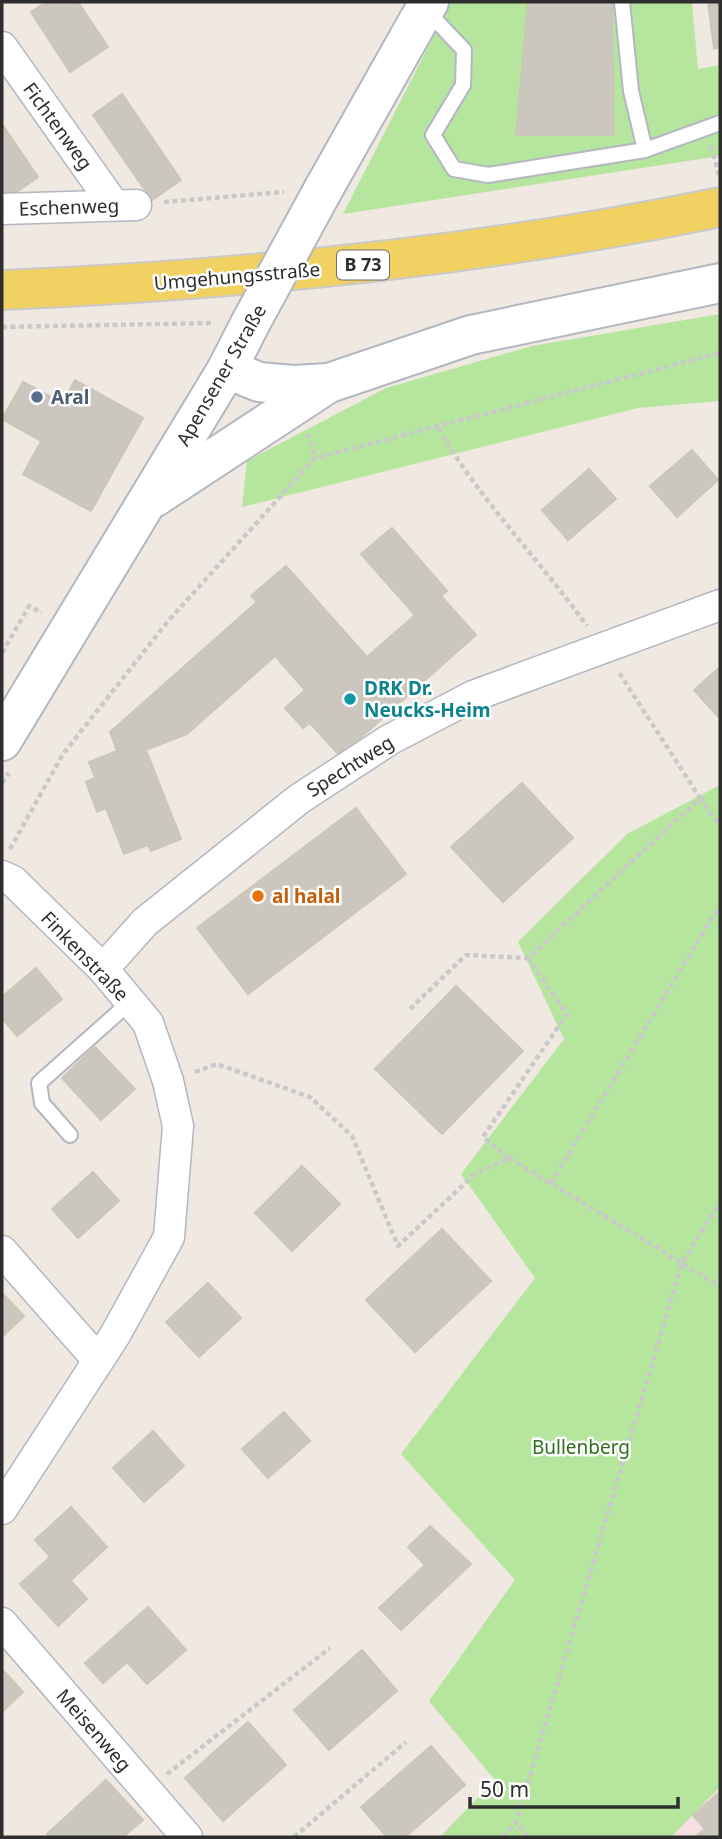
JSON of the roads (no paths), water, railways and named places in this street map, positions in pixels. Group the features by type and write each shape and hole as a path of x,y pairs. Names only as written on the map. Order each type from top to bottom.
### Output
{"main road":[{"name":"Apensener Straße","path":"6,757 145,504 227,369 324,188 427,6"},
{"name":"Umgehungsstraße","path":"2,290 156,284 371,264 599,232 720,207"},
{"path":"145,504 329,383 471,335 720,283"},
{"path":"227,369 259,382 293,385 329,383"}],"street":[{"name":"Fichtenweg","path":"2,47 125,205"},
{"name":"Eschenweg","path":"2,209 125,205"},
{"name":"Spechtweg","path":"103,969 145,922 299,799 388,740 473,696 720,605"},
{"name":"Finkenstraße","path":"2,1509 98,1360 169,1237 178,1126 168,1082 148,1023 103,969 3,868"},
{"path":"2,1251 98,1360"},
{"name":"Meisenweg","path":"2,1623 187,1837"}],"lane":[{"path":"622,2 631,90 645,150"},
{"path":"427,6 464,50 463,85 433,135 454,169 488,176 645,150 713,125"},
{"path":"70,1135 41,1103 39,1083 130,1002"}],"place":[{"name":"Aral","path":"37,397"},
{"name":"DRK Dr. Neucks-Heim","path":"350,699"},
{"name":"al halal","path":"258,896"}],"park label":[{"name":"Bullenberg","path":"581,1447"}]}
